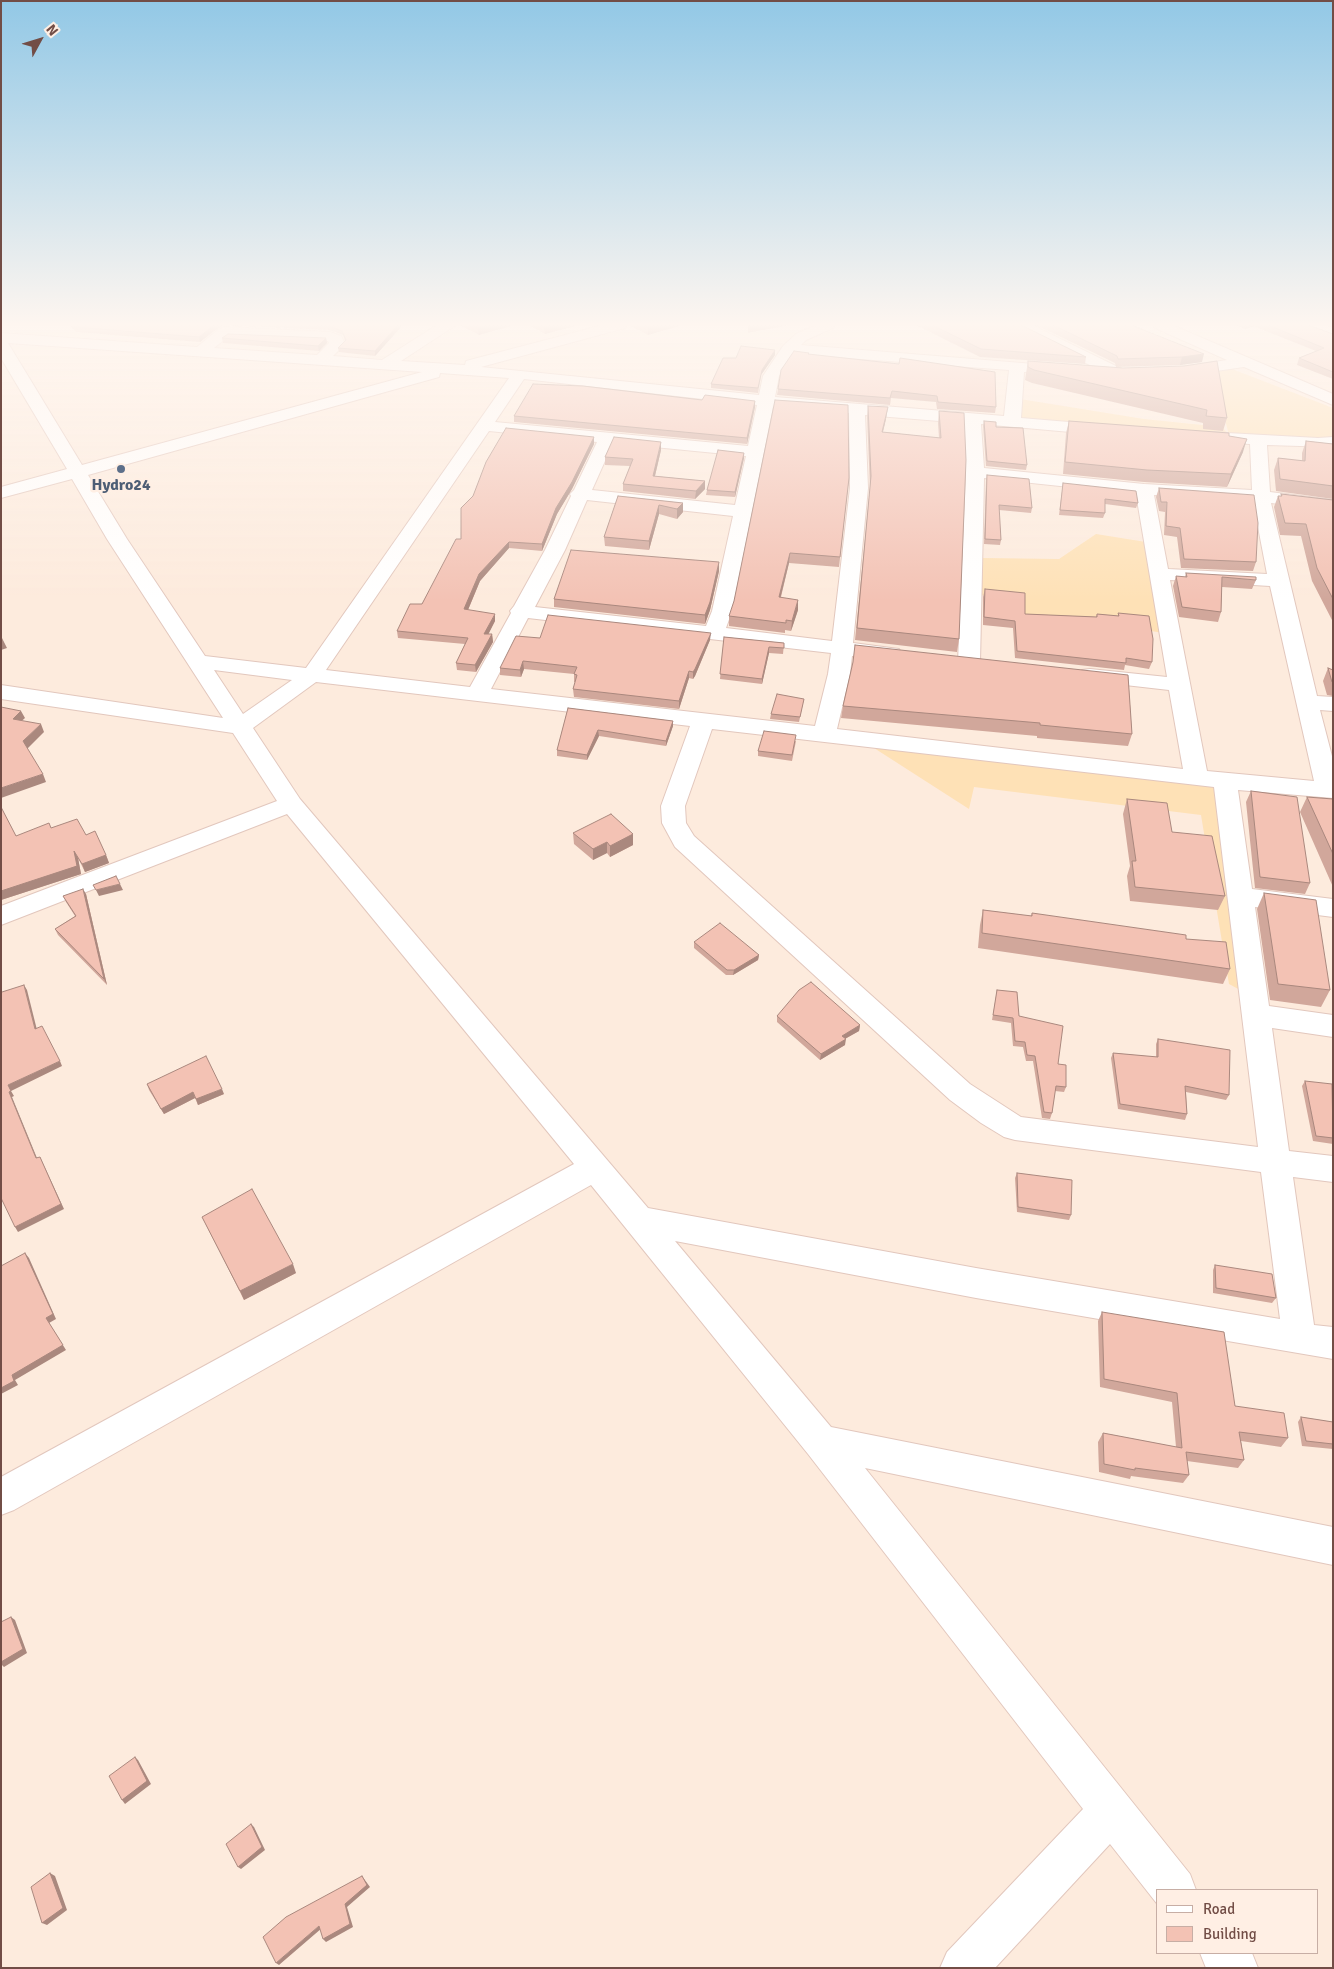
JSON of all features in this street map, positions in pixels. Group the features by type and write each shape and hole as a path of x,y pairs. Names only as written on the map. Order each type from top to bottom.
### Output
{"street":[{"path":"44,417 117,540 291,804 595,1167 820,1442 1173,1889"},
{"path":"1,493 278,417"},
{"path":"1,692 240,727 311,676 493,417"},
{"path":"714,633 722,611 721,563 742,510 762,417"},
{"path":"824,734 839,674 859,488 857,417"},
{"path":"948,417 1117,431"},
{"path":"1012,417 1012,422"},
{"path":"969,662 975,472 972,419"},
{"path":"487,426 755,452"},
{"path":"1192,436 1333,442"},
{"path":"477,694 555,550 606,438"},
{"path":"197,662 1225,781 1331,790 1306,702 1278,580 1261,496 1258,440"},
{"path":"975,472 1144,489 1261,496 1333,506"},
{"path":"1144,489 1196,777"},
{"path":"579,494 742,510"},
{"path":"555,550 574,551"},
{"path":"1160,574 1278,580"},
{"path":"520,612 910,656"},
{"path":"1074,673 1180,685"},
{"path":"1306,702 1333,704"},
{"path":"703,721 672,806 674,822 684,841 960,1092 992,1115 1015,1128 1277,1160 1333,1169"},
{"path":"1225,781 1277,1160 1299,1338"},
{"path":"1,916 291,804"},
{"path":"1241,896 1333,908"},
{"path":"1257,1015 1333,1026"},
{"path":"1,1497 595,1167"},
{"path":"638,1220 976,1283 1333,1343"},
{"path":"820,1442 1333,1546"},
{"path":"963,1968 1112,1810"},
{"path":"1224,1954 1235,1968"}],"sand":[{"path":"1018,417 1131,417 1222,427 1229,435 1224,417 1333,417 1333,442 1230,436 1020,419"},
{"path":"1096,534 1146,542 1170,634 1132,628 1024,629 1023,600 971,594 983,558 1059,559"},
{"path":"860,739 1216,780 1255,998 1229,984 1201,815 974,787 969,809"}],"building":[{"path":"523,417 752,417 747,438"},
{"path":"772,417 848,417 849,478 840,557 790,553 779,597 798,600 792,621 786,620 786,623 729,616 734,601"},
{"path":"868,417 886,417 882,432 941,438 939,417 964,417 966,460 959,639 857,628 871,476"},
{"path":"984,421 996,422 996,427 1023,428 1027,465 987,461"},
{"path":"1069,421 1229,433 1229,436 1247,439 1231,474 1147,470 1065,462"},
{"path":"506,428 594,437 572,482 556,508 542,544 509,542 479,574 464,609 495,614 484,634 492,634 475,665 456,663 468,638 397,631 410,604 422,604 456,539 461,539 461,508 473,496 486,462"},
{"path":"614,437 661,442 653,476 705,481 696,491 623,484 633,459 605,457"},
{"path":"1306,441 1333,444 1333,486 1280,479 1278,458 1305,461"},
{"path":"718,450 744,453 735,492 707,490"},
{"path":"987,475 1029,479 1032,508 999,505 1001,540 985,539"},
{"path":"1063,483 1136,491 1138,503 1105,499 1105,513 1060,510"},
{"path":"1159,488 1254,495 1258,523 1256,562 1184,559 1180,528 1166,526 1167,502 1161,502"},
{"path":"1281,494 1333,500 1333,599 1317,568 1306,524 1285,523 1278,496 1282,496"},
{"path":"618,496 683,503 677,509 659,505 649,541 604,537"},
{"path":"571,550 719,562 710,602 705,615 554,599"},
{"path":"1186,573 1256,577 1256,580 1222,577 1221,612 1182,607 1176,576 1187,577"},
{"path":"985,589 1025,593 1025,614 1097,617 1097,614 1119,616 1118,613 1149,616 1153,639 1152,662 1126,658 1126,663 1017,651 1015,621 984,617"},
{"path":"548,615 711,633 695,669 693,672 689,671 679,701 573,689 577,675 574,674 577,667 523,661 520,670 500,668 516,636 540,638"},
{"path":"724,637 784,643 784,648 769,647 762,679 720,674"},
{"path":"855,645 1128,675 1132,734 1040,725 1040,723 843,706"},
{"path":"1328,668 1333,670 1333,682 1332,682"},
{"path":"777,694 804,699 800,717 771,714"},
{"path":"1,707 21,711 13,719 41,724 23,741 43,774 1,788"},
{"path":"568,708 673,721 666,741 598,730 587,755 557,750"},
{"path":"764,731 796,735 792,755 758,751"},
{"path":"1251,791 1297,797 1310,883 1260,877"},
{"path":"1307,797 1333,799 1333,854"},
{"path":"1127,799 1167,803 1172,832 1212,836 1225,896 1135,887 1132,861 1136,861"},
{"path":"1,807 16,836 49,823 51,828 77,819 86,835 95,831 106,855 82,864 74,851 77,866 1,891"},
{"path":"611,814 633,834 610,846 607,842 593,849 573,833"},
{"path":"116,876 120,884 96,890 93,885"},
{"path":"83,889 104,979 55,929 76,916 63,896"},
{"path":"1264,893 1316,900 1330,990 1278,984"},
{"path":"983,910 1032,916 1032,913 1186,935 1186,939 1226,942 1230,969 982,933"},
{"path":"720,923 759,955 734,970 727,970 694,942"},
{"path":"811,982 860,1025 842,1036 846,1039 821,1054 777,1016 799,990"},
{"path":"24,985 35,1029 42,1026 60,1061 8,1085 11,1091 9,1092 36,1158 40,1157 61,1204 15,1227 1,1198 1,991"},
{"path":"997,990 1017,992 1019,1016 1063,1026 1058,1064 1066,1065 1066,1087 1056,1086 1052,1113 1044,1112 1035,1056 1027,1055 1025,1042 1015,1041 1013,1018 993,1015"},
{"path":"1158,1039 1230,1050 1229,1095 1185,1086 1187,1114 1120,1104 1113,1053 1158,1057"},
{"path":"206,1056 222,1089 196,1099 193,1092 161,1109 147,1084"},
{"path":"1305,1081 1332,1084 1333,1138 1316,1136"},
{"path":"1017,1173 1072,1180 1071,1215 1018,1207"},
{"path":"252,1189 293,1264 240,1291 202,1217"},
{"path":"25,1253 53,1314 46,1318 63,1345 12,1375 14,1381 1,1388 1,1266"},
{"path":"1215,1265 1272,1274 1276,1298 1216,1288"},
{"path":"1102,1312 1224,1332 1235,1406 1284,1413 1288,1438 1239,1432 1244,1460 1186,1452 1189,1475 1135,1468 1135,1470 1104,1464 1103,1433 1182,1448 1177,1393 1104,1379"},
{"path":"1301,1417 1333,1422 1333,1444 1306,1441"},
{"path":"11,1617 23,1649 1,1662 1,1622"},
{"path":"135,1757 147,1781 122,1800 109,1776"},
{"path":"251,1824 262,1847 238,1867 226,1844"},
{"path":"50,1873 63,1908 42,1923 31,1887"},
{"path":"362,1876 367,1885 345,1904 350,1924 323,1939 319,1926 276,1963 263,1937 286,1917"}],"place":[{"name":"Hydro24","path":"121,469"}]}
